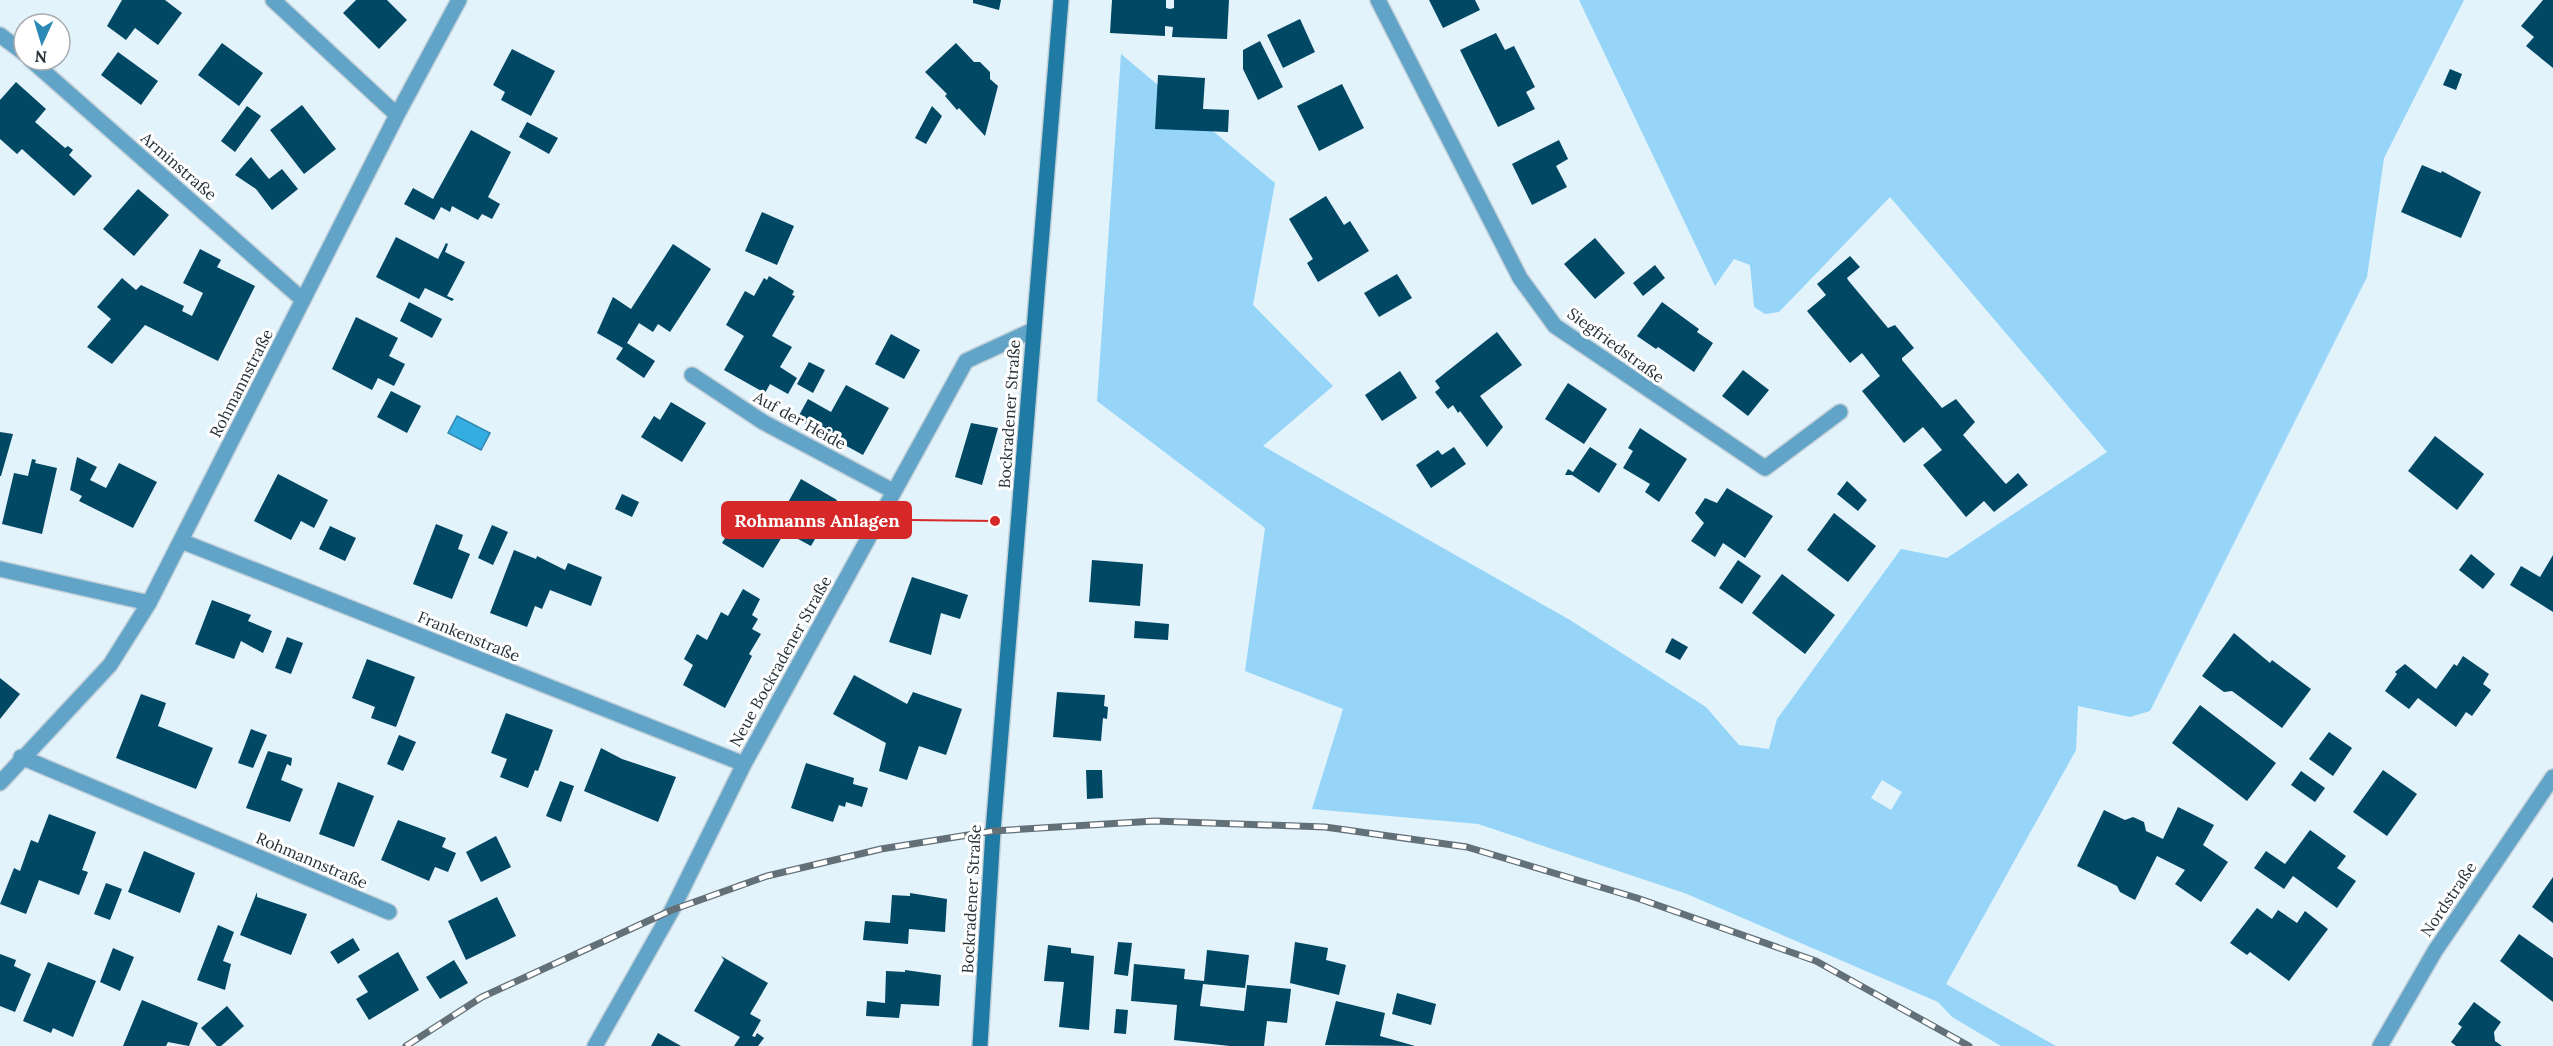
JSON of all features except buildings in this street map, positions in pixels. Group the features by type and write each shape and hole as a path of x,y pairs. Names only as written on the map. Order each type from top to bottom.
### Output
{"street":[{"path":"273,0 397,115"},
{"name":"Rohmannstraße","path":"0,783 21,757 110,664 150,603 397,115 459,0"},
{"name":"Bockradener Straße","path":"980,1046 993,831 1062,0"},
{"name":"Siegfriedstraße","path":"1378,0 1521,278 1555,326 1765,468 1840,412"},
{"path":"0,34 12,44"},
{"name":"Arminstraße","path":"46,72 303,300"},
{"name":"Neue Bockradener Straße","path":"594,1046 672,910 744,764 966,361 1033,330"},
{"name":"Auf der Heide","path":"692,375 763,422 893,491"},
{"name":"Frankenstraße","path":"182,541 744,764"},
{"path":"0,569 150,603"},
{"name":"Rohmannstraße","path":"21,757 389,912"},
{"name":"Nordstraße","path":"2380,1046 2435,951 2553,777"}],"shaded area":[{"path":"1579,0 2464,0 2384,158 2367,277 2150,711 2130,717 2078,706 2076,750 1946,984 2056,1046 2001,1046 1952,1017 1938,1002 1687,894 1478,824 1312,809 1343,709 1245,671 1265,528 1097,401 1121,54 1275,183 1253,305 1333,386 1263,446 1570,620 1706,707 1739,745 1769,749 1777,719 1901,549 1947,558 2107,452 1890,197 1779,312 1765,314 1754,307 1750,265 1734,259 1715,286","holes":["1882,780 1902,792 1891,810 1871,798"]},
{"path":"457,416 490,433 481,450 448,433"}],"railway":[{"path":"406,1046 482,997 672,910 767,876 881,849 993,831 1155,821 1325,827 1467,847 1637,898 1816,961 1969,1046"}],"place":[{"name":"Rohmanns Anlagen","path":"995,521"}]}
